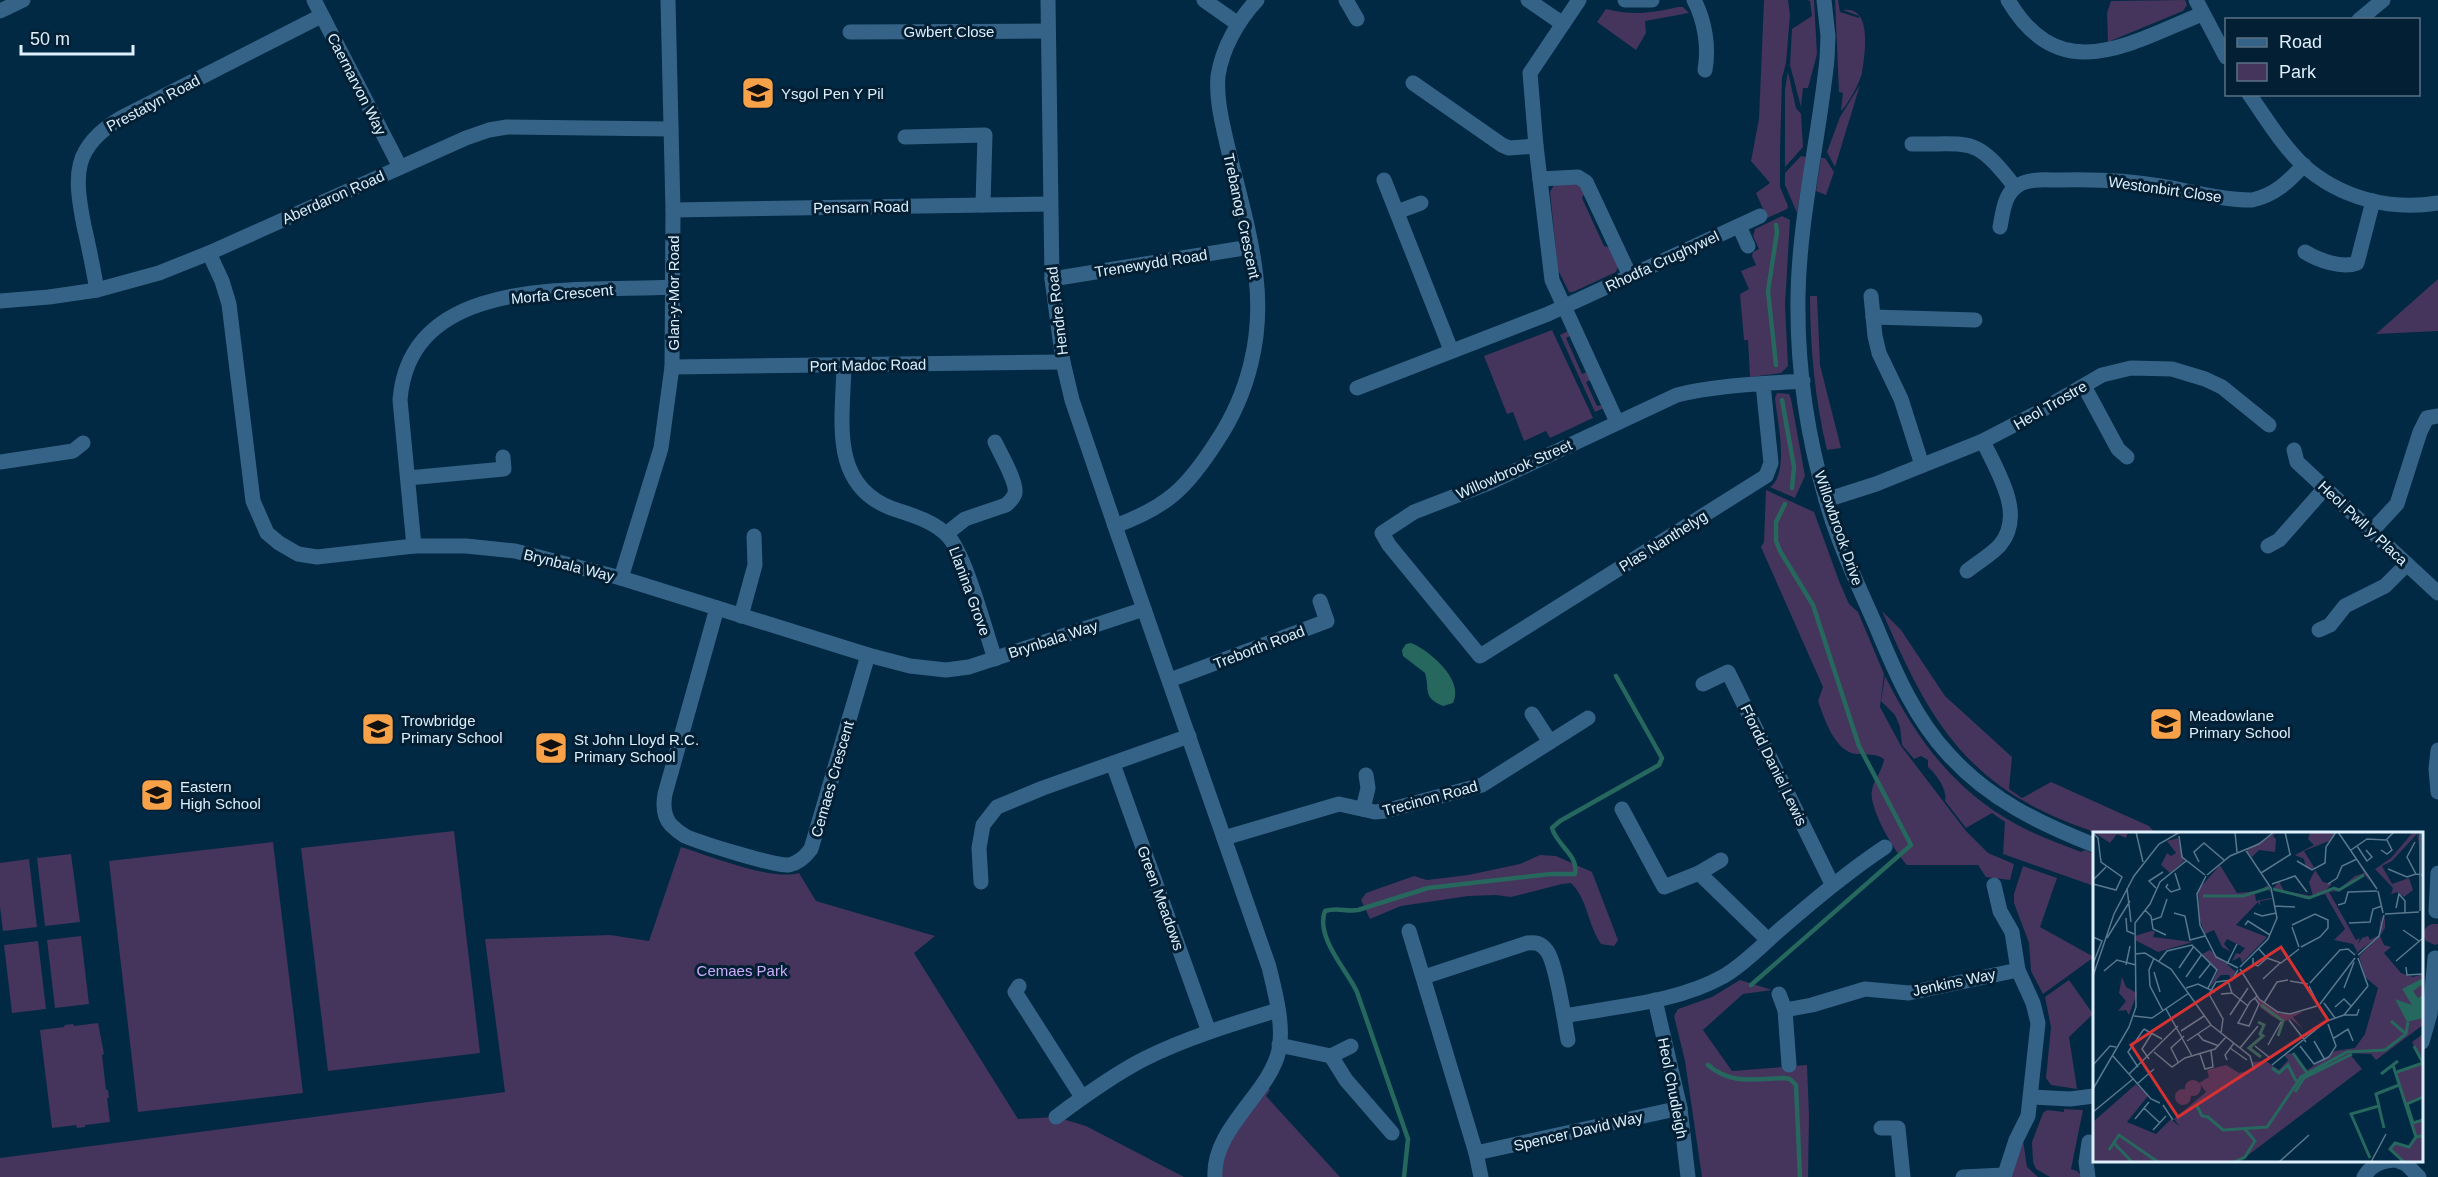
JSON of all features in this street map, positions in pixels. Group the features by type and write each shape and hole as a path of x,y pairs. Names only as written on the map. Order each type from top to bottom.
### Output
{"street":[{"path":"0,11 23,0"},
{"name":"Caernarvon Way","path":"314,0 400,167"},
{"name":"Glan-y-Mor Road","path":"621,578 661,448 672,368 673,210 668,0"},
{"name":"Hendre Road","path":"1048,0 1049,204 1052,279 1063,362 1072,400 1269,967 1278,1010 1279,1045"},
{"path":"1204,0 1238,24"},
{"name":"Trebanog Crescent","path":"1115,526 1156,509 1183,487 1205,461 1237,408 1247,382 1258,310 1256,275 1220,115 1218,76 1238,24 1257,0"},
{"path":"1347,0 1357,19"},
{"path":"1528,0 1563,24"},
{"path":"1579,0 1530,73 1536,146 1552,280 1617,422"},
{"path":"1625,0 1652,0"},
{"path":"1694,0 1703,20 1706,70"},
{"name":"Willowbrook Drive","path":"1824,0 1828,36 1827,59 1804,217 1798,277 1799,343 1803,381 1811,439 1826,501 1892,664 1920,717 1939,744 1964,770 1997,798 2031,819 2093,844"},
{"path":"2008,0 2019,18 2037,36 2062,48 2081,53 2096,53 2119,48 2199,7 2225,55"},
{"path":"2361,18 2383,0"},
{"name":"Prestatyn Road","path":"98,290 77,192 80,166 96,135 121,118 321,16"},
{"name":"Gwbert Close","path":"850,32 1048,31"},
{"path":"1413,83 1502,145 1509,148 1536,146"},
{"path":"2250,96 2281,139 2304,165 2344,192 2373,201 2400,205 2438,203"},
{"name":"Aberdaron Road","path":"0,301 98,290 159,273 209,253 466,138 498,129 671,129"},
{"path":"905,137 985,135 983,205"},
{"path":"1912,144 1960,143 1974,147 1996,162 2016,187 2004,204 2000,227"},
{"name":"Westonbirt Close","path":"2016,187 2037,180 2125,181 2252,200 2277,191 2304,165"},
{"path":"1539,179 1578,177 1586,182 1630,276"},
{"path":"1384,180 1451,350"},
{"path":"2305,252 2315,259 2350,266 2357,263 2373,201"},
{"path":"1397,212 1421,203"},
{"name":"Pensarn Road","path":"673,210 1049,204"},
{"name":"Rhodfa Crughywel","path":"1357,388 1564,307 1760,216"},
{"path":"1739,226 1748,246"},
{"name":"Trenewydd Road","path":"1052,279 1250,247"},
{"name":"Brynbala Way","path":"209,253 222,281 229,304 253,501 267,532 279,543 298,554 317,557 414,546 466,546 515,551 621,578 868,655 918,668 946,670 969,667 995,659 1144,609"},
{"name":"Morfa Crescent","path":"414,546 400,400 404,374 422,341 446,318 481,304 522,295 673,287"},
{"path":"1871,296 1879,352 1901,399 1922,465"},
{"path":"1873,317 1975,320"},
{"name":"Port Madoc Road","path":"672,368 1063,362"},
{"name":"Llanina Grove","path":"843,365 843,451 852,478 860,489 873,499 921,519 946,534 954,544 961,558 995,659"},
{"name":"Heol Trostre","path":"1826,501 1983,441 2116,371 2142,368 2172,369 2205,379 2222,387 2269,426"},
{"name":"Willowbrook Street","path":"1480,656 1389,545 1377,537 1414,512 1489,483 1684,393 1803,381"},
{"name":"Plas Nanthelyg","path":"1480,656 1766,476 1771,463 1763,384"},
{"path":"2084,386 2118,449 2127,457"},
{"path":"2372,531 2397,504 2420,432 2427,418 2438,416"},
{"path":"1967,571 1999,546 2011,526 2009,501 1983,441"},
{"path":"0,462 73,451 83,442"},
{"path":"946,534 965,519 1006,505 1015,494 1014,485 995,442"},
{"name":"Heol Pwll y Placa","path":"2294,450 2297,462 2438,593"},
{"path":"408,478 504,469 503,457"},
{"path":"2268,546 2279,540 2325,488"},
{"path":"741,616 755,565 754,536"},
{"path":"2319,630 2330,625 2345,606 2385,586 2407,564"},
{"name":"Treborth Road","path":"1170,680 1328,621 1320,601"},
{"name":"Cemaes Crescent","path":"717,608 665,794 663,804 665,815 676,830 685,836 772,864 789,865 797,862 804,858 811,849 868,655"},
{"name":"Ffordd Daniel Lewis","path":"1702,684 1728,672 1832,884"},
{"path":"1532,714 1550,742"},
{"name":"Trecinon Road","path":"1224,838 1339,804 1375,812 1385,811 1471,789 1494,778 1588,718"},
{"path":"981,882 979,848 983,825 997,807 1042,788 1189,736"},
{"path":"2438,750 2436,762 2438,792"},
{"name":"Green Meadows","path":"1113,764 1209,1032"},
{"path":"1363,809 1368,788 1366,775"},
{"path":"1622,809 1664,886 1700,873 1721,860"},
{"path":"1563,1016 1655,1000 1696,988 1723,976 1747,959 1832,884 1885,847"},
{"path":"1700,873 1768,940"},
{"path":"2432,912 2438,873"},
{"path":"1963,1177 2004,1176 2016,1140 2026,1121 2031,1097 2038,1023 2033,1003 2018,970 2012,932 2000,911 1994,885"},
{"path":"1409,931 1481,1177"},
{"path":"1424,977 1534,942 1546,950 1550,956 1568,1040"},
{"path":"2423,1036 2430,1014 2431,957"},
{"name":"Jenkins Way","path":"1785,1010 1812,1005 1865,989 1910,993 2018,970"},
{"path":"1019,986 1015,992 1082,1097"},
{"path":"1779,994 1785,1010 1789,1065"},
{"name":"Heol Chudleigh","path":"1655,1000 1680,1108 1688,1177"},
{"path":"1056,1117 1082,1097 1143,1060 1209,1032 1278,1010"},
{"path":"1215,1177 1218,1154 1240,1114 1269,1072 1279,1045 1321,1052 1331,1056 1346,1080 1392,1133"},
{"path":"1331,1056 1351,1046"},
{"path":"2031,1097 2070,1099 2093,1096"},
{"name":"Spencer David Way","path":"1476,1154 1680,1108"},
{"path":"1881,1128 1898,1128 1903,1177"},
{"path":"2088,1177 2086,1162 2089,1142"},
{"path":"2364,1177 2368,1171 2385,1162"},
{"path":"2391,1162 2413,1168"}],"green space":[{"path":"1764,0 1788,0 1790,15 1786,63 1782,78 1780,151 1780,187 1788,206 1787,209 1767,218 1756,193 1770,183 1751,161 1759,119"},
{"path":"1807,0 1814,0 1817,54 1808,88 1803,88 1801,107 1790,65 1792,29 1812,16 1810,1"},
{"path":"1835,0 1838,0 1840,12 1859,18 1843,10 1853,11 1859,15 1865,33 1862,73 1841,111 1843,93 1839,92"},
{"path":"2185,0 2187,5 2183,11 2108,42 2107,13 2111,1"},
{"path":"1683,7 1689,13 1645,21 1646,33 1636,50 1597,22 1606,9 1642,13"},
{"path":"1788,72 1796,108 1801,114 1803,147 1785,167 1785,89"},
{"path":"1860,85 1835,167 1827,152 1840,117"},
{"path":"1801,156 1806,157 1797,213 1785,185 1785,173"},
{"path":"1821,158 1825,158 1834,172 1826,195 1816,191"},
{"path":"1579,184 1585,192 1582,198 1604,246 1611,248 1619,265 1616,272 1569,292 1558,270 1550,192 1554,185"},
{"path":"1782,216 1790,220 1785,305 1788,366 1781,373 1750,377 1748,340 1744,340 1740,294 1749,289 1741,271 1756,265 1752,256 1753,252 1759,249 1753,236 1755,229"},
{"path":"2438,279 2438,331 2376,334"},
{"path":"1810,296 1817,296 1820,365 1841,448 1827,450 1819,412 1814,374"},
{"path":"1552,330 1593,418 1550,438 1546,431 1524,441 1513,412 1507,414 1484,356"},
{"path":"1568,331 1570,336 1566,338 1582,374 1587,372 1591,380 1586,382 1597,406 1602,405 1604,408 1595,412 1560,335"},
{"path":"1777,393 1789,394 1791,399 1805,476 1795,498 1770,487 1780,470 1781,458 1775,398"},
{"path":"1766,490 1814,512 1839,581 1849,604 1858,612 1884,674 1880,707 1901,746 1966,831 1988,853 2014,864 2010,880 1986,877 1978,865 1907,865 1896,850 1878,818 1872,798 1873,786 1884,759 1874,755 1849,752 1836,741 1831,733 1818,701 1823,687 1761,547 1764,542"},
{"path":"1882,611 1901,630 1945,696 2012,757 2009,789 2022,798 2051,782 2149,826 2154,832 2093,832 2093,835 2089,830 2047,813 2012,794 1983,772 1958,747 1937,719 1900,651"},
{"path":"1885,676 1923,741 1938,760 1972,794 2014,823 2081,852 2085,850 2093,854 2093,886 2003,854 2005,822 1992,813 1966,828 1945,801 1943,787 1928,767 1928,760 1921,756 1914,759 1902,745 1900,727 1895,715 1881,701"},
{"path":"454,831 480,1053 328,1071 301,848"},
{"path":"273,842 303,1093 138,1112 109,861"},
{"name":"Cemaes Park","path":"681,847 757,871 787,875 799,873 816,901 935,936 914,953 1018,1119 1056,1117 1086,1126 1184,1177 0,1177 0,1158 505,1092 485,939 610,935 649,941"},
{"path":"71,854 80,922 45,926 37,858"},
{"path":"1540,855 1556,856 1592,872 1618,940 1614,946 1601,944 1581,897 1571,883 1511,897 1468,896 1401,906 1370,919 1361,900 1366,893 1414,876 1427,880 1468,875 1520,864"},
{"path":"29,859 37,927 3,931 0,907 0,863"},
{"path":"2023,866 2057,878 2040,927 2093,956 2043,994 2031,971 2029,943 2014,903 2014,894"},
{"path":"2432,924 2438,924 2438,944 2435,945 2426,941 2424,936 2425,929"},
{"path":"81,936 89,1004 55,1008 47,940"},
{"path":"38,941 46,1009 12,1013 4,945"},
{"path":"1740,980 1772,990 1743,994 1703,1030 1732,1071 1807,1065 1808,1177 1702,1177 1685,1061 1674,1016 1678,1009 1712,997"},
{"path":"2069,980 2093,1014 2069,1037 2077,1089 2051,1085 2046,1078 2051,1027 2045,997"},
{"path":"98,1023 104,1054 102,1055 109,1098 107,1098 110,1122 77,1128 76,1125 52,1128 40,1030 73,1024 74,1026"},
{"path":"1268,1087 1270,1090 1266,1096 1340,1177 1214,1177 1225,1149"},
{"path":"2064,1109 2083,1110 2071,1169 2083,1177 2050,1177 2036,1169 2033,1162 2032,1142 2043,1113 2047,1110 2064,1112"},
{"path":"2023,1140 2027,1167 2038,1177 2012,1177 2013,1165"}],"shaded area":[{"path":"1411,643 1427,652 1450,676 1455,694 1453,703 1443,706 1429,696 1425,673 1403,656 1402,650 1406,644"}],"waterway":[{"path":"1776,225 1777,232 1768,291 1776,365"},
{"path":"1782,400 1794,467 1792,488"},
{"path":"1751,985 1911,845 1859,746 1813,605 1776,541 1776,522 1785,504"},
{"path":"1404,1177 1408,1139 1357,992 1333,953 1324,932 1325,911 1358,910 1428,888 1551,874 1575,874 1574,861 1552,828 1560,821 1659,765 1662,758 1616,676"},
{"path":"1708,1065 1726,1076 1753,1080 1784,1078 1790,1079 1796,1085 1800,1177"}],"place":[{"name":"Ysgol Pen Y Pil","path":"758,93"},
{"name":"Meadowlane Primary School","path":"2166,724"},
{"name":"Trowbridge Primary School","path":"378,729"},
{"name":"St John Lloyd R.C. Primary School","path":"551,748"},
{"name":"Eastern High School","path":"157,795"}]}
